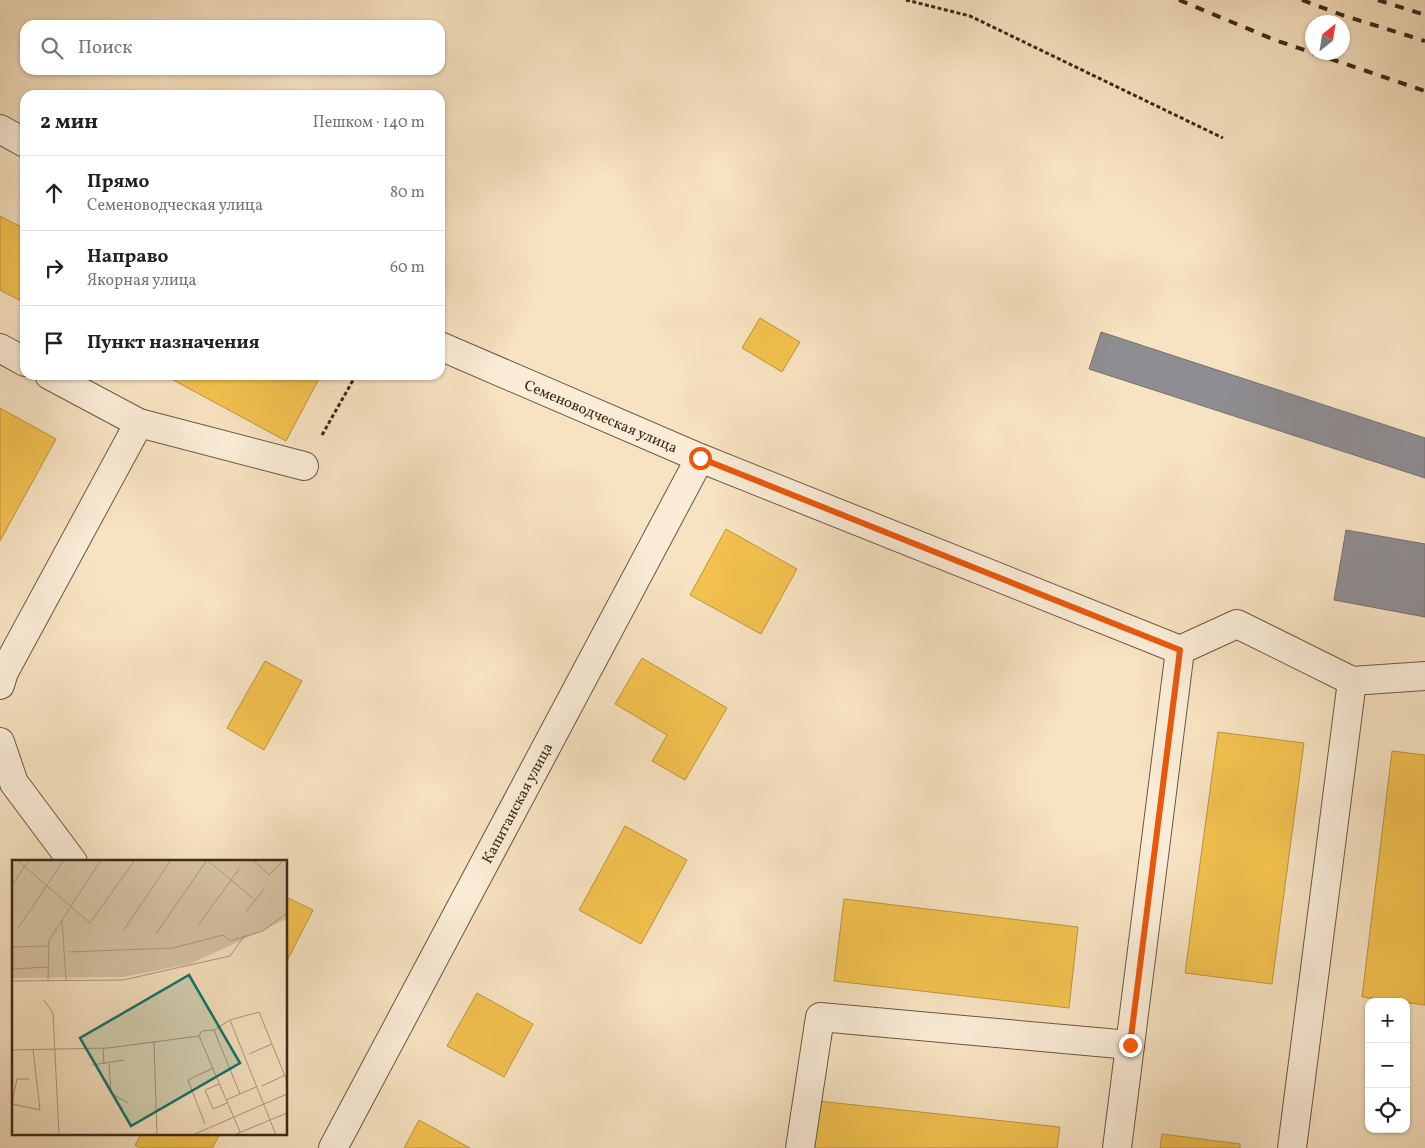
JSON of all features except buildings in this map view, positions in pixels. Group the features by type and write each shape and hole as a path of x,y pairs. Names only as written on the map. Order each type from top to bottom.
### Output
{"street":[{"path":"0,129 20,140"},
{"path":"0,348 20,359"},
{"name":"Семеноводческая улица","path":"445,348 700,458 1180,650"},
{"path":"71,380 89,384 139,423 304,466"},
{"path":"0,685 4,672 139,423"},
{"name":"Капитанская улица","path":"333,1148 700,458"},
{"path":"1117,1148 1180,650 1237,624 1352,681 1425,676"},
{"path":"1292,1148 1352,681"},
{"path":"0,742 14,783 72,860"},
{"path":"800,1148 820,1017 1130,1045"}],"path":[{"path":"906,0 970,16 1223,138"},
{"path":"304,466 353,380"}],"railway":[{"path":"1179,0 1275,40 1425,91"},
{"path":"1302,0 1342,15 1425,41"},
{"path":"1378,0 1425,15"}],"route":[{"path":"700,458 1180,650 1130,1045"}]}
